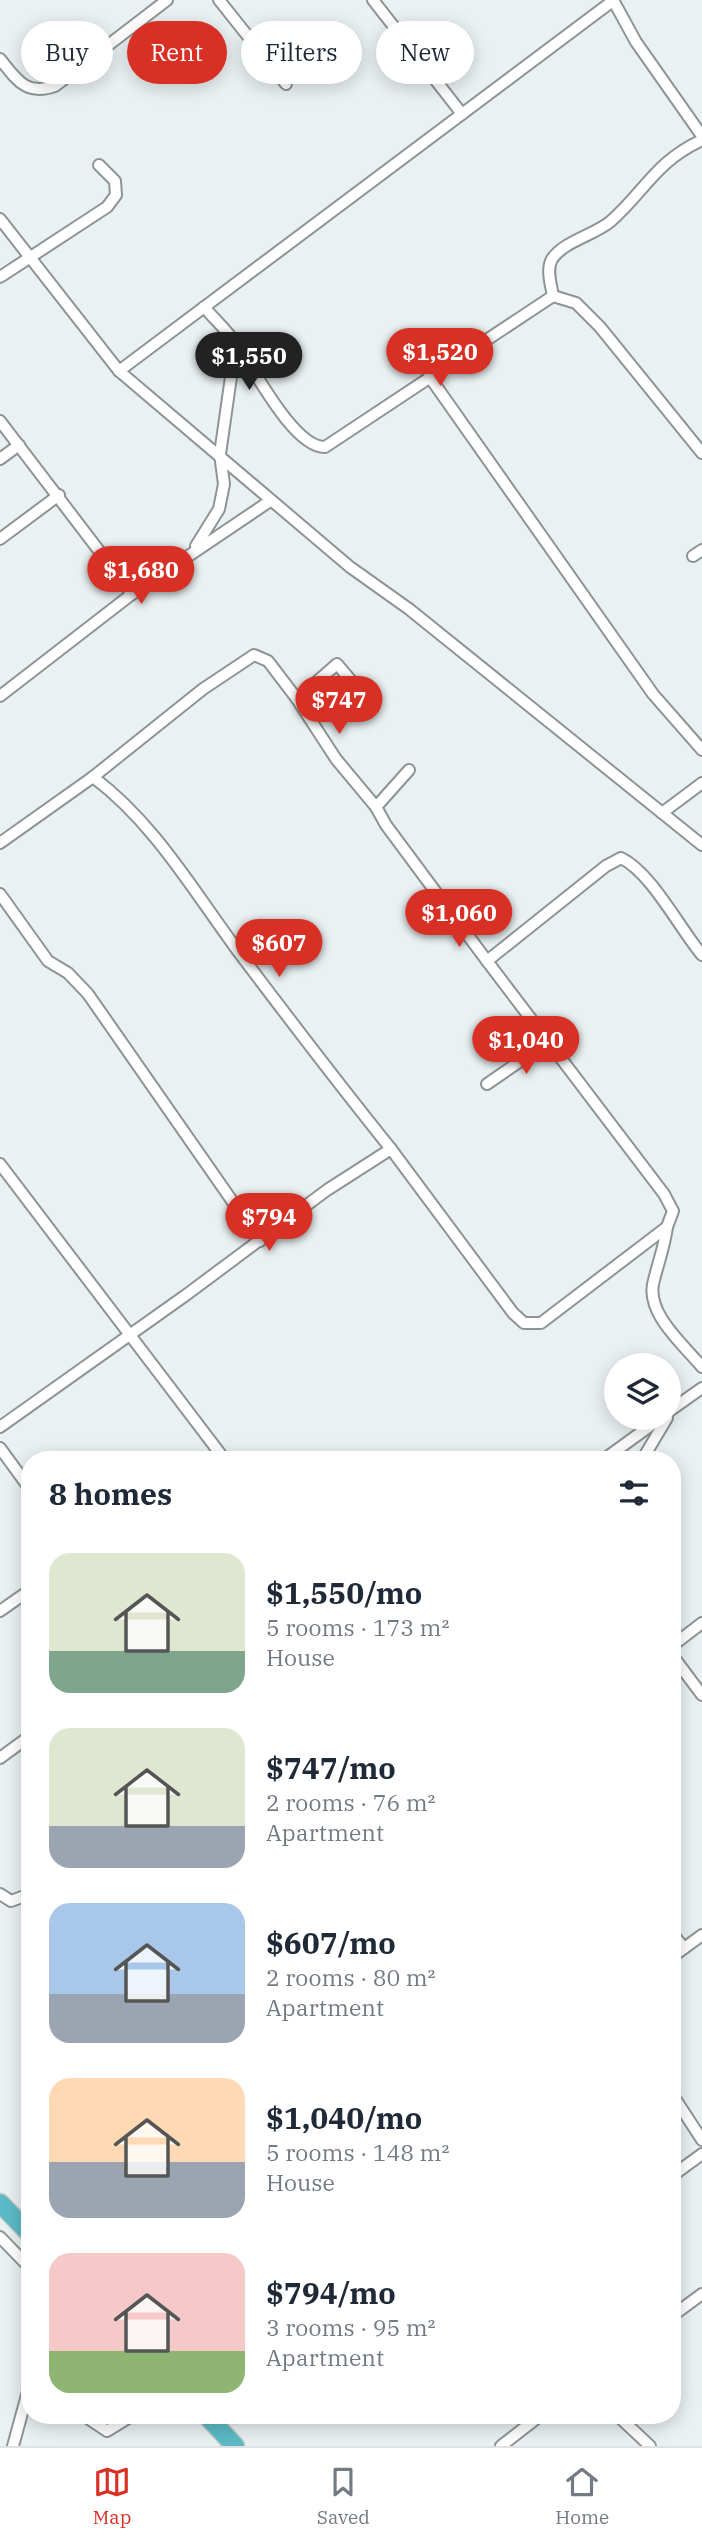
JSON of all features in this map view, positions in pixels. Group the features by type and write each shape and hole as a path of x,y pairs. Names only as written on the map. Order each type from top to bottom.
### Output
{"highway":[{"path":"0,2203 21,2225"},
{"path":"214,2424 235,2446"}],"street":[{"path":"0,59 13,75 30,89 47,88 167,0"},
{"path":"219,0 241,28"},
{"path":"373,0 462,114"},
{"path":"120,371 613,0 636,42 702,138 658,167 610,222 552,258 549,269 553,296"},
{"path":"0,277 107,207 116,195 115,181 99,165"},
{"path":"0,219 120,371 220,454 270,501 702,845"},
{"path":"204,307 236,342 278,407 304,440 318,448 334,443 429,376 553,296 576,303 600,327 702,453"},
{"path":"194,549 219,509 224,484 220,454 236,342"},
{"path":"429,376 653,694 702,750"},
{"path":"0,421 132,594"},
{"path":"0,459 19,445"},
{"path":"0,539 59,495"},
{"path":"0,696 194,549 270,501"},
{"path":"0,843 93,777 203,689 254,656 268,660 336,759 376,807 487,961 664,1194 673,1211 667,1227 664,1254 653,1282 652,1303 702,1367"},
{"path":"296,699 337,664 359,690"},
{"path":"376,807 409,770"},
{"path":"93,777 146,825 488,1280 524,1323 541,1323 667,1227"},
{"path":"662,813 702,783"},
{"path":"487,961 606,866 621,858 631,863 645,879 702,956"},
{"path":"0,894 48,961 68,973 96,1005 260,1241"},
{"path":"487,1084 548,1042"},
{"path":"0,1427 327,1190 391,1149"},
{"path":"0,1164 131,1332 218,1451"},
{"path":"681,1405 702,1388"},
{"path":"615,1451 644,1430"},
{"path":"647,1451 660,1430"},
{"path":"0,1448 21,1477"},
{"path":"0,1611 21,1596"},
{"path":"681,1639 702,1623"},
{"path":"681,1667 702,1695"},
{"path":"0,1758 21,1743"},
{"path":"0,1894 11,1901 21,1897"},
{"path":"681,1950 702,1935"},
{"path":"681,1944 684,1948"},
{"path":"681,2108 702,2140"},
{"path":"681,2169 702,2154"},
{"path":"0,2237 21,2259"},
{"path":"681,2309 702,2294"},
{"path":"13,2446 21,2417"},
{"path":"96,2424 107,2431 118,2424"},
{"path":"501,2446 522,2424"},
{"path":"627,2424 650,2446"}]}
